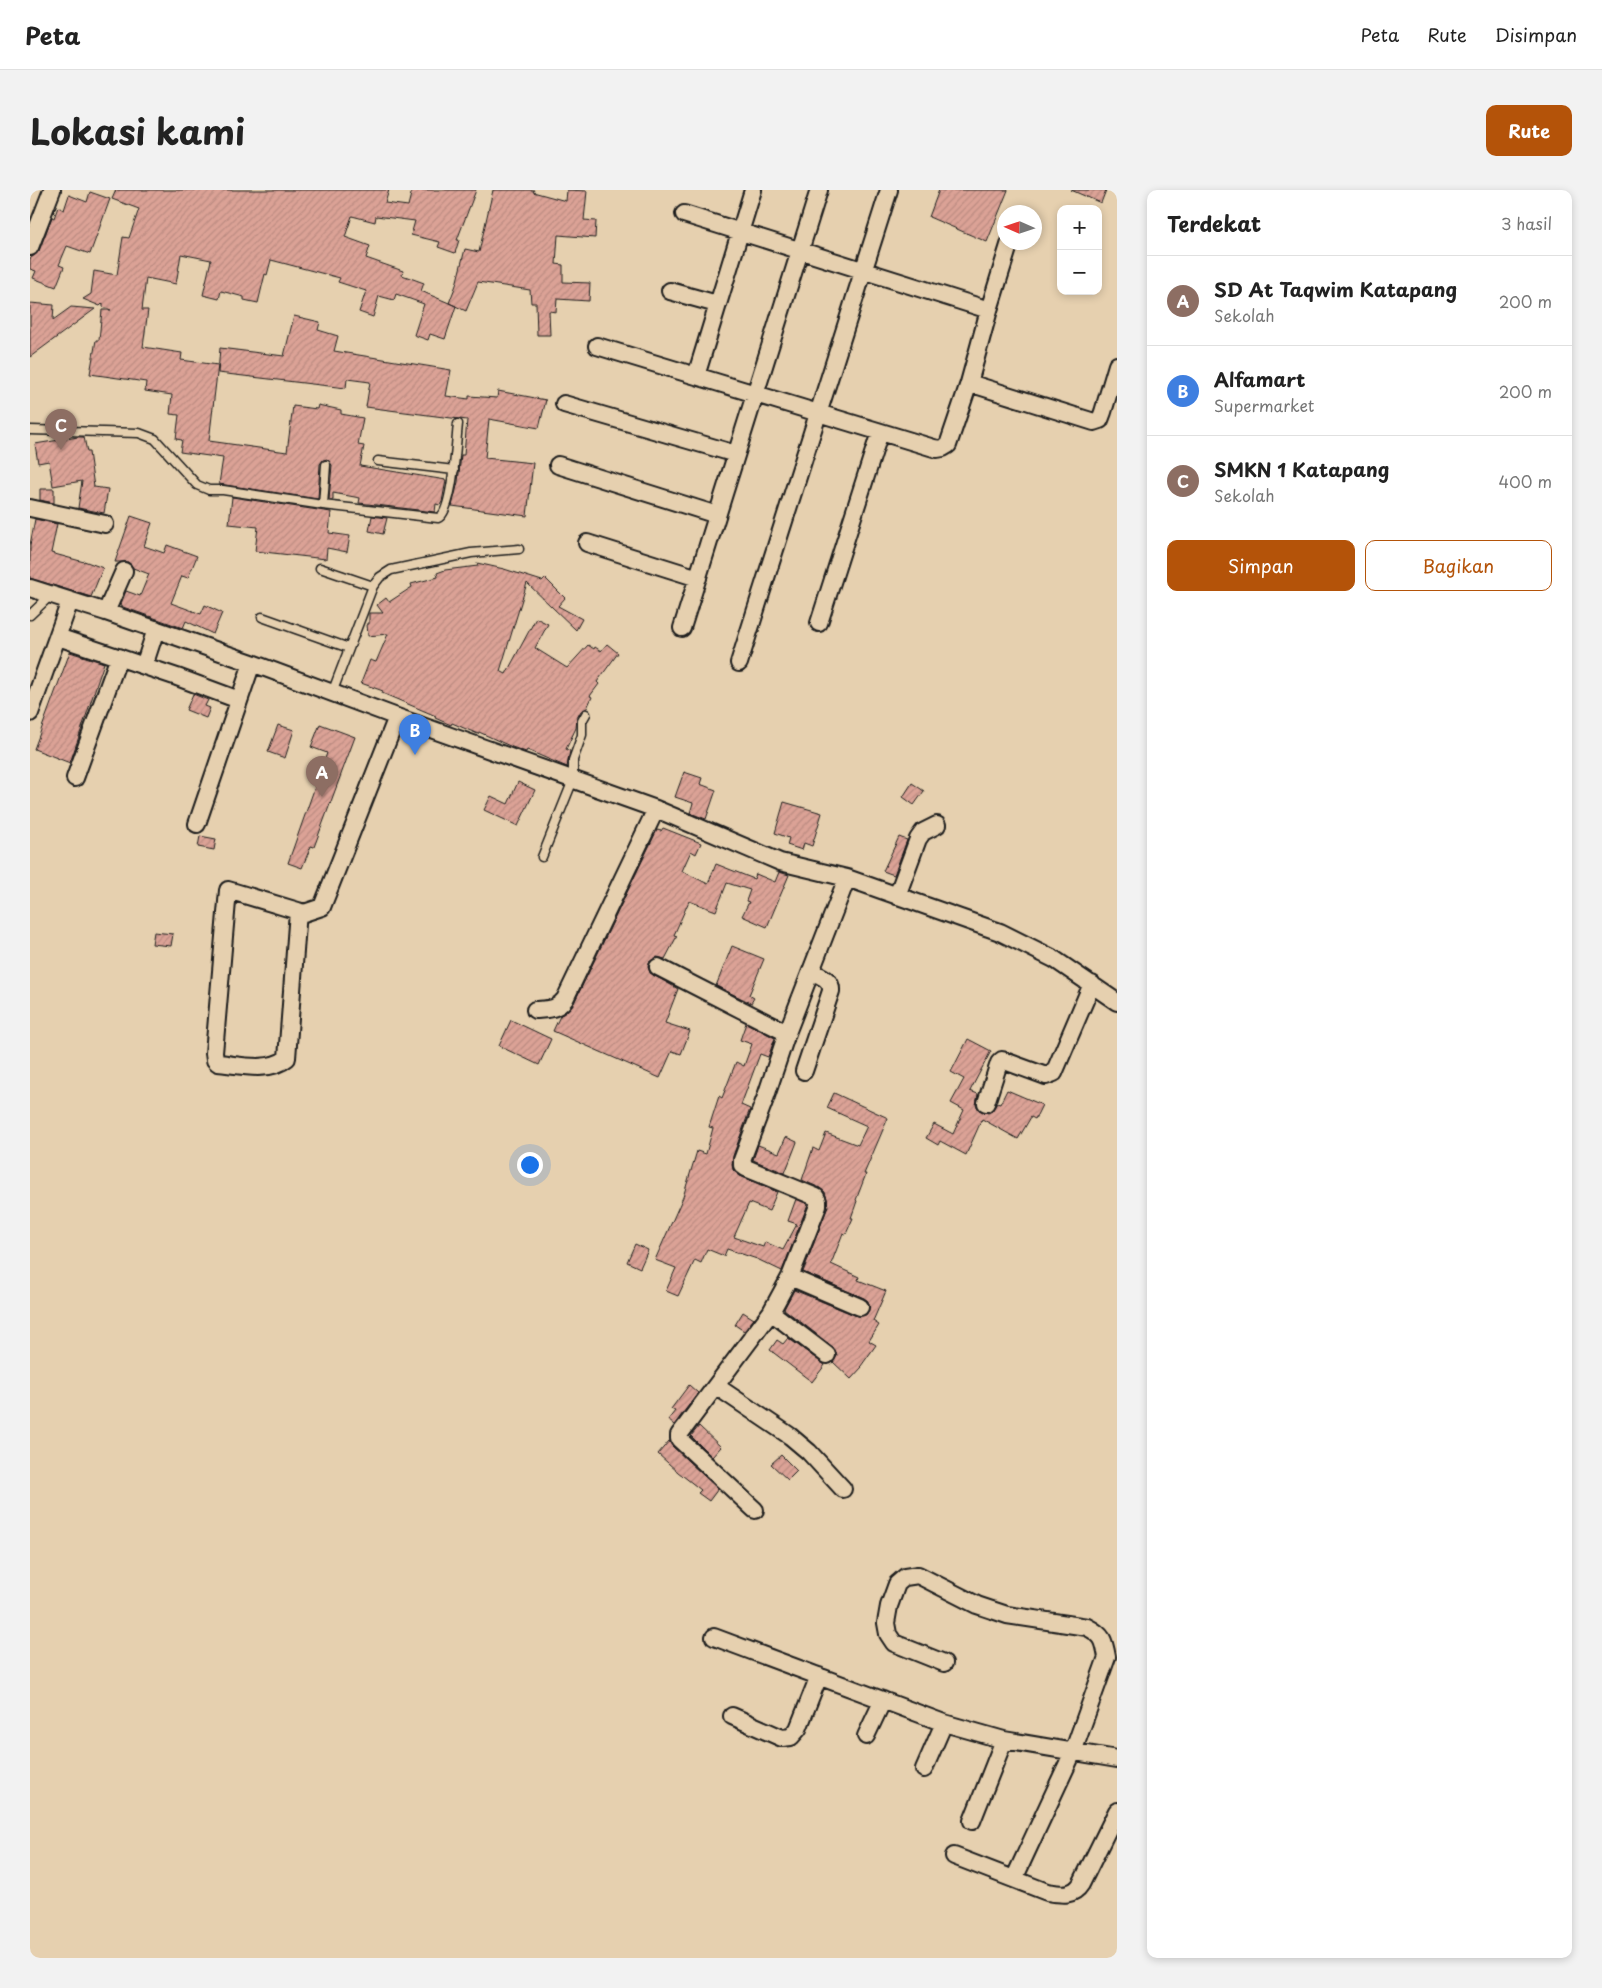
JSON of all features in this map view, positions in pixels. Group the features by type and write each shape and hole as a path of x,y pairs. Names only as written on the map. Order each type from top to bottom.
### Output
{"street":[{"path":"30,247 52,190"},
{"path":"696,376 753,190"},
{"path":"682,628 819,190"},
{"path":"739,663 889,190"},
{"path":"684,214 989,310"},
{"path":"597,346 937,449 943,448 948,445 969,383 1008,250"},
{"path":"670,291 717,304"},
{"path":"969,383 1094,422 1100,420 1117,365"},
{"path":"564,404 736,454"},
{"path":"819,623 880,432"},
{"path":"558,465 717,515"},
{"path":"30,508 104,524"},
{"path":"587,543 698,578"},
{"path":"106,612 124,571"},
{"path":"30,588 156,629 332,694 656,809 780,862 847,878 1000,932 1054,959 1117,1002"},
{"path":"30,713 70,601"},
{"path":"144,666 156,629"},
{"path":"58,637 239,700"},
{"path":"76,778 119,658"},
{"path":"197,824 252,663"},
{"path":"298,912 287,1058 280,1064 270,1067 218,1063 215,1060 214,1053 228,890 298,912 304,913 322,907 397,717"},
{"path":"535,1010 553,1009 565,999 656,809"},
{"path":"897,896 918,839 923,832 938,825"},
{"path":"754,1510 679,1437 770,1312 790,1277 818,1201 816,1197 746,1168 742,1165 742,1160 787,1033 847,878"},
{"path":"658,967 787,1033"},
{"path":"804,1071 832,991 829,981 811,971"},
{"path":"986,1103 999,1063 1002,1060 1046,1076 1054,1073 1092,984"},
{"path":"790,1277 860,1307"},
{"path":"770,1312 827,1355"},
{"path":"716,1386 790,1436 809,1452 843,1489"},
{"path":"944,1663 894,1643 888,1634 886,1622 889,1606 897,1584 905,1577 918,1576 977,1606 1008,1615 1087,1627 1099,1633 1104,1644 1107,1657 1073,1752 1014,1880"},
{"path":"714,1637 944,1723 1004,1740 1117,1759"},
{"path":"732,1716 782,1738 791,1737 798,1728 818,1676"},
{"path":"866,1736 883,1700"},
{"path":"924,1769 944,1723"},
{"path":"972,1821 1004,1740"},
{"path":"954,1856 1047,1892 1061,1895 1073,1892 1081,1884 1117,1811"}],"lane":[{"path":"30,430 139,433 155,439 197,485 204,488 323,505 438,518 445,512 454,470 458,424"},
{"path":"378,461 454,470"},
{"path":"323,505 326,465"},
{"path":"332,694 373,586 380,576 391,570 471,553 519,549"},
{"path":"320,568 373,586"},
{"path":"30,615 51,595"},
{"path":"262,617 349,648"},
{"path":"542,857 573,780 573,760 581,741 582,721 586,714"}],"building":[{"path":"116,190 389,190 385,203 408,206 412,190 476,190 457,240 459,240 455,253 438,247 440,242 411,235 415,221 376,216 375,222 352,216 345,237 370,246 366,258 403,271 402,275 424,283 421,291 456,306 445,339 430,334 428,340 414,335 424,304 396,294 394,300 379,296 373,317 359,312 366,291 338,282 340,278 271,260 267,275 265,274 258,303 221,291 219,299 203,295 211,260 181,254 176,284 146,278 142,310 148,310 143,347 182,353 181,360 218,365 209,441 287,452 293,406 317,409 318,405 341,410 341,414 363,418 358,445 364,446 360,466 446,480 442,502 440,505 436,504 435,512 359,503 360,498 333,493 333,500 329,500 332,465 327,459 323,460 320,464 318,499 219,484 223,458 180,452 182,440 176,439 179,415 170,414 172,395 145,391 146,382 90,374 96,340 99,340 102,310 111,310 103,307 103,303 100,306 83,299 91,294 94,271 117,275 123,237 129,238 139,209 112,199"},
{"path":"493,190 534,190 533,192 566,201 567,190 587,191 584,220 596,221 595,238 558,235 556,264 563,265 563,282 590,283 589,301 557,299 556,312 549,311 550,335 537,335 536,303 531,303 530,290 478,282 466,311 449,303 456,285 465,249 479,252"},
{"path":"939,190 1008,190 1002,205 997,205 997,217 987,242 929,217"},
{"path":"1071,190 1106,190 1101,203"},
{"path":"90,192 110,199 90,254 67,246 59,265 64,267 56,287 33,278 36,271 30,269 30,259 39,251 52,217 54,218 58,207 64,210 69,195 87,202"},
{"path":"30,303 54,305 53,320 71,307 95,309 30,357"},
{"path":"294,316 320,322 318,330 338,336 334,351 451,370 446,396 469,399 469,396 497,398 498,391 546,400 539,428 489,419 485,458 533,463 527,516 452,506 458,482 461,455 464,455 467,420 366,407 370,382 347,379 346,388 218,373 220,348 284,356"},
{"path":"84,437 87,452 89,452 94,487 108,489 104,513 78,508 82,481 53,486 49,461 38,463 35,444"},
{"path":"40,489 54,489 54,503 40,500"},
{"path":"232,497 331,512 329,533 350,536 347,552 327,548 326,559 255,551 258,527 229,524"},
{"path":"131,516 152,523 144,546 164,553 167,545 197,556 188,578 182,576 171,603 201,614 205,605 222,613 213,634 186,621 183,628 120,606 126,591 140,596 149,574 133,568 128,562 115,562"},
{"path":"372,516 387,518 383,534 369,531"},
{"path":"35,519 57,524 51,553 103,568 91,597 30,578 30,545"},
{"path":"477,563 542,581 545,578 565,598 558,606 582,619 576,630 527,583 500,671 506,674 536,618 548,624 535,648 567,668 588,645 601,651 607,644 618,653 597,682 599,684 590,696 592,697 587,708 581,711 577,718 576,728 566,749 570,751 567,767 527,750 526,752 512,747 479,732 478,734 452,723 451,725 435,718 436,716 382,693 383,691 361,683 370,660 376,662 388,634 368,636 367,624 369,624 369,613 383,613 377,605 386,598 389,602 412,587 411,584 438,577 437,573 445,570 478,566"},
{"path":"70,652 104,663 70,763 34,749"},
{"path":"193,694 208,700 205,706 210,708 206,718 186,710"},
{"path":"320,724 355,737 314,847 311,846 302,868 288,863 327,753 311,747"},
{"path":"278,725 294,730 285,758 268,752"},
{"path":"684,772 702,778 700,784 716,790 706,819 690,813 693,803 675,797"},
{"path":"518,782 535,790 518,826 484,810 491,796 508,804"},
{"path":"912,783 924,791 914,805 903,797"},
{"path":"784,802 822,813 812,846 804,843 802,850 787,845 789,838 775,833"},
{"path":"663,828 701,843 696,854 691,851 682,871 708,884 716,864 754,879 756,874 775,882 779,872 789,875 767,927 742,916 749,902 746,901 750,890 727,883 716,911 689,901 674,935 677,936 665,959 657,957 649,962 650,973 678,989 665,1023 690,1031 681,1054 672,1051 660,1078 553,1031 560,1016 574,1003 657,830 661,831"},
{"path":"200,836 216,839 214,850 198,847"},
{"path":"899,837 907,840 894,875 883,871"},
{"path":"154,932 173,934 171,946 152,944"},
{"path":"732,946 764,959 749,995 754,998 751,1003 716,986"},
{"path":"511,1020 551,1039 539,1065 499,1046"},
{"path":"746,1023 775,1038 768,1057 760,1054 741,1105 750,1109 733,1156 732,1165 733,1170 740,1176 777,1192 769,1211 749,1203 734,1237 763,1247 765,1242 783,1250 797,1224 788,1221 796,1199 808,1204 782,1271 757,1259 727,1249 724,1256 707,1249 701,1263 695,1260 678,1296 666,1291 676,1268 655,1260 683,1197 697,1151 706,1154 713,1128 709,1127 719,1096 722,1098 736,1062 744,1066 752,1044 740,1040"},
{"path":"968,1039 991,1051 970,1091 978,1094 976,1105 979,1110 988,1113 992,1111 997,1103 1000,1104 1007,1090 1042,1105 1035,1119 1031,1117 1018,1139 982,1119 966,1155 940,1141 938,1145 926,1138 934,1124 953,1134 964,1110 951,1103 964,1079 951,1072"},
{"path":"834,1093 888,1118 864,1174 866,1174 851,1218 853,1218 846,1234 843,1233 831,1264 859,1277 858,1280 886,1291 873,1321 879,1325 869,1341 876,1345 862,1367 851,1379 833,1362 837,1356 833,1347 784,1309 794,1290 857,1316 866,1315 869,1310 868,1301 864,1298 803,1272 828,1206 825,1192 802,1180 813,1148 819,1151 826,1133 858,1145 867,1126 827,1108"},
{"path":"786,1137 797,1142 785,1173 753,1160 758,1145 779,1153"},
{"path":"635,1244 648,1250 640,1268 627,1262"},
{"path":"743,1312 754,1319 744,1331 735,1325"},
{"path":"788,1338 825,1365 812,1382 770,1350 777,1340 783,1344"},
{"path":"689,1385 698,1393 674,1425 668,1420 675,1411 671,1409"},
{"path":"699,1426 721,1447 712,1457 691,1436"},
{"path":"669,1441 718,1489 709,1501 698,1493 701,1490 658,1454"},
{"path":"781,1455 797,1471 788,1480 771,1464"}],"place":[{"name":"SMKN 1 Katapang","path":"61,450"},
{"name":"Alfamart","path":"415,755"},
{"name":"SD At Taqwim Katapang","path":"322,797"}]}
